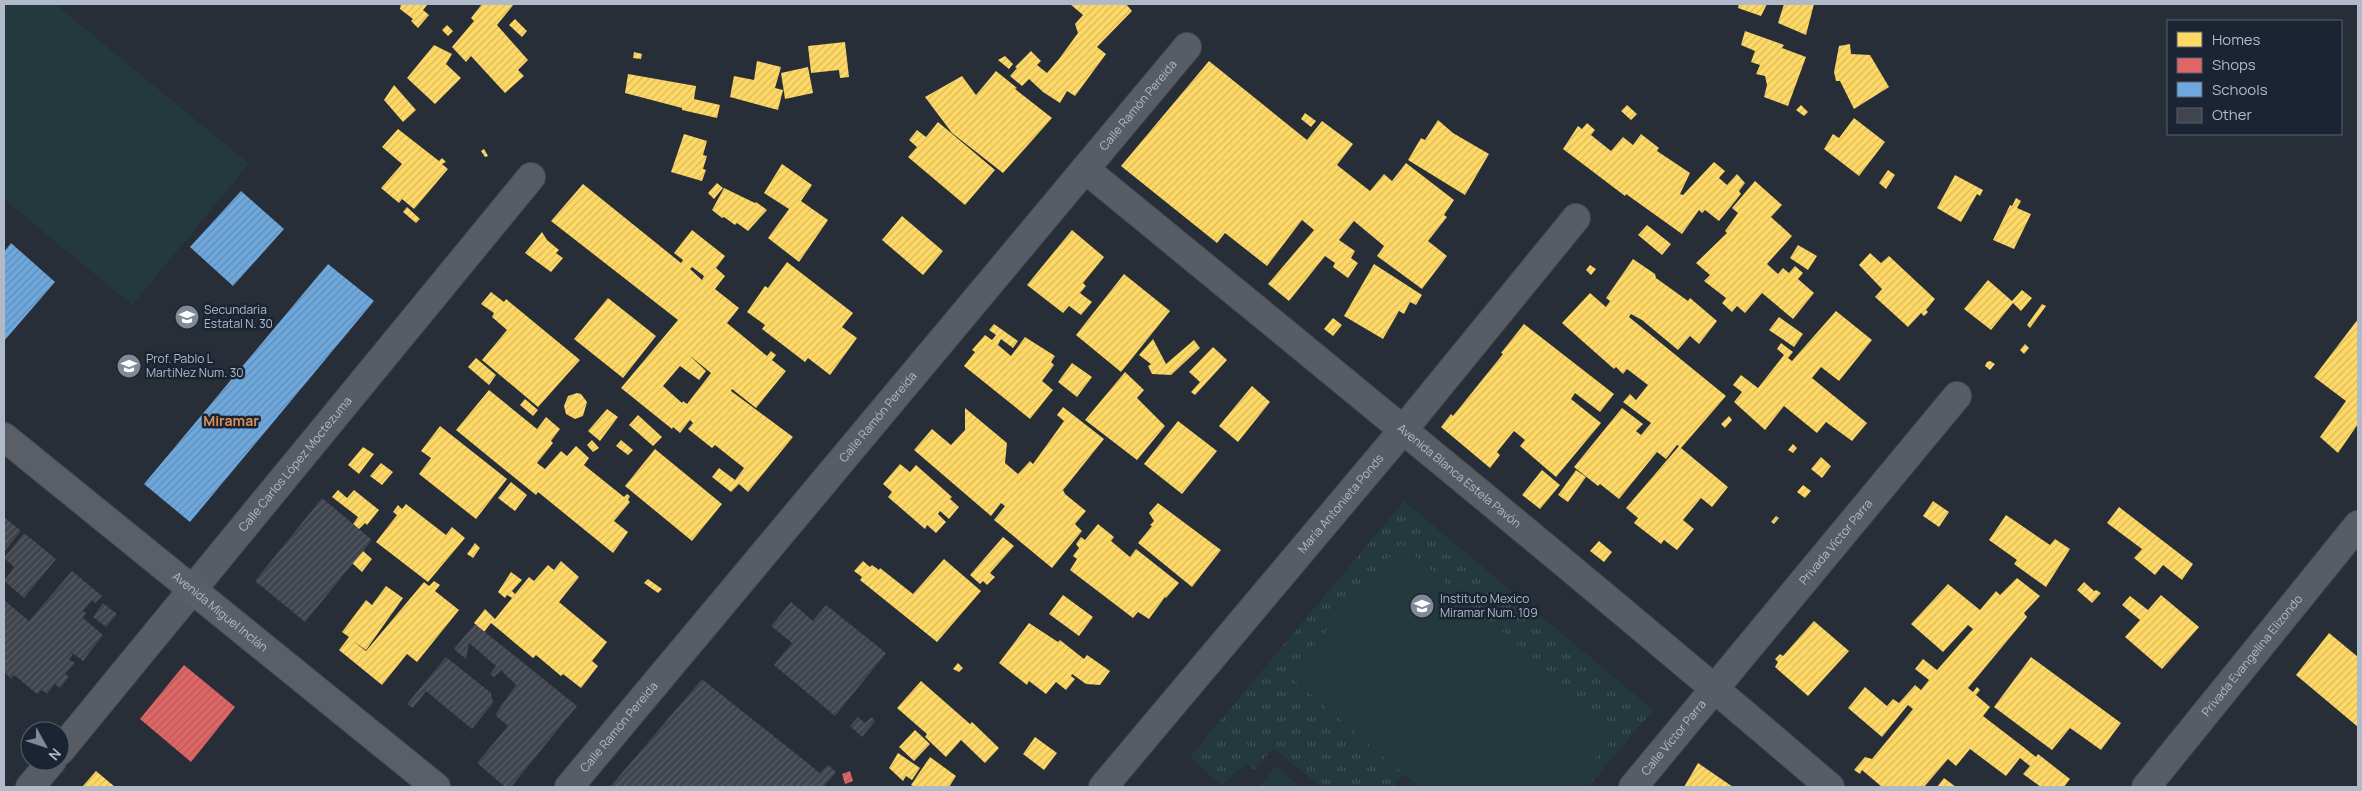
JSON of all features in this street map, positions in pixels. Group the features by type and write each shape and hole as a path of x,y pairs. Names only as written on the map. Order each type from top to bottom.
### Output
{"main road":[{"name":"Avenida Miguel Inclán","path":"4,437 436,787"}],"street":[{"name":"Calle Ramón Pereida","path":"569,787 1187,47"},
{"name":"Avenida Blanca Estela Pavón","path":"1086,170 1403,430 1830,787"},
{"name":"Calle Carlos López Moctezuma","path":"70,739 531,177"},
{"name":"María Antonieta Ponds","path":"1103,787 1403,430 1576,218"},
{"name":"Privada Víctor Parra","path":"1715,689 1957,396"},
{"name":"Privada Evangelina Elizondo","path":"2146,787 2358,525"},
{"name":"Calle Víctor Parra","path":"1633,787 1715,689"},
{"path":"30,787 44,771"}],"green space":[{"path":"6,4 55,4 249,164 132,305 4,199 4,6"},
{"name":"Instituto Mexico Miramar Num. 109","path":"1404,501 1653,710 1588,787 1570,787 1618,731 1288,675 1404,774 1394,787 1322,787 1273,748 1254,770 1246,763 1222,786 1190,757"},
{"path":"1401,544 1618,731 1570,787 1419,787 1288,675"},
{"path":"1276,766 1301,787 1259,787"}],"building: Homes":[{"path":"401,4 428,4 423,10 429,15 418,28 411,21 413,19 400,9"},
{"path":"482,4 514,4 497,25 528,60 518,70 524,76 505,93 471,56 466,62 452,47 474,21 471,18"},
{"path":"1070,4 1126,4 1132,11 1097,47 1106,54 1075,96 1067,91 1060,103 1043,92 1029,79 1022,86 1010,76 1017,68 1015,67 1031,51 1041,61 1037,65 1047,73 1059,59 1078,33 1075,24 1083,15"},
{"path":"1739,4 1767,4 1761,16 1738,8"},
{"path":"1784,4 1814,4 1806,35 1778,23"},
{"path":"515,19 527,31 522,37 509,25"},
{"path":"447,25 453,31 448,36 442,30"},
{"path":"1745,31 1784,45 1782,48 1806,57 1788,106 1764,97 1767,85 1765,76 1756,74 1760,65 1751,62 1755,51 1741,45"},
{"path":"845,42 849,77 840,78 839,70 811,73 808,46"},
{"path":"1850,44 1851,54 1870,55 1889,87 1854,109 1840,81 1836,81 1834,72 1839,46"},
{"path":"434,45 452,54 446,64 461,78 435,104 407,78"},
{"path":"634,52 642,54 641,59 633,58"},
{"path":"1005,56 1013,64 1009,69 998,60"},
{"path":"757,61 781,67 775,88 783,90 778,110 730,97 734,76 754,80"},
{"path":"1209,61 1307,140 1322,121 1353,144 1337,165 1370,191 1384,174 1392,181 1406,163 1454,200 1444,215 1447,217 1428,241 1447,256 1422,289 1377,256 1384,246 1354,221 1339,240 1355,251 1351,258 1358,263 1348,278 1333,267 1335,263 1325,256 1289,301 1268,284 1314,230 1302,220 1267,266 1225,233 1217,243 1121,166"},
{"path":"808,67 813,93 785,99 781,73"},
{"path":"996,71 1017,88 1015,89 1052,118 1003,173 952,133 925,97 962,76 976,95"},
{"path":"628,74 696,86 694,99 720,105 717,118 625,93"},
{"path":"394,85 416,110 403,122 384,100"},
{"path":"1627,105 1637,114 1631,120 1621,111"},
{"path":"1801,105 1808,112 1804,116 1796,110"},
{"path":"1305,113 1316,121 1311,127 1301,119"},
{"path":"1854,118 1885,142 1859,176 1824,149 1833,134 1839,138"},
{"path":"1438,120 1453,133 1489,154 1465,195 1408,160 1421,138 1425,140"},
{"path":"938,122 995,170 965,205 908,157 917,147 909,140 917,130 926,137"},
{"path":"1587,123 1595,130 1591,135 1611,151 1623,137 1633,145 1641,134 1659,148 1657,151 1690,173 1680,194 1683,195 1714,162 1725,171 1719,178 1727,185 1737,174 1745,183 1739,191 1741,194 1719,221 1705,210 1702,213 1699,210 1682,234 1626,194 1625,196 1563,149 1578,126 1582,129"},
{"path":"398,129 439,161 442,158 446,162 442,164 448,169 414,209 402,199 399,203 381,188 402,164 382,147"},
{"path":"684,134 707,141 703,155 707,156 703,169 706,170 702,181 671,172"},
{"path":"484,149 488,156 485,157 481,151"},
{"path":"782,164 812,185 801,201 828,220 799,262 768,238 789,209 764,193"},
{"path":"1888,170 1895,175 1886,189 1879,183"},
{"path":"1955,175 1983,190 1980,196 1977,194 1961,222 1937,208"},
{"path":"1755,181 1782,205 1771,217 1792,236 1767,264 1778,274 1783,268 1789,273 1795,266 1803,273 1798,279 1814,293 1793,319 1762,293 1745,313 1737,306 1732,312 1722,303 1726,298 1704,281 1710,275 1696,263 1727,233 1725,231 1738,213 1732,208"},
{"path":"717,183 723,188 714,199 708,193"},
{"path":"583,184 681,263 683,260 674,253 692,230 725,256 716,268 725,276 715,289 739,308 727,323 767,356 771,351 776,355 772,360 786,371 756,408 732,389 731,391 793,437 748,492 739,484 731,492 712,477 719,468 735,480 744,468 715,445 712,448 688,429 693,423 690,420 680,433 673,427 672,429 621,388 678,320 551,221","holes":["692,267 704,276 702,280 690,269","689,355 711,373 687,404 683,401 682,403 663,386 680,366 699,380 706,371"]},
{"path":"724,188 756,202 767,210 748,231 737,223 735,225 724,217 722,218 712,210"},
{"path":"2016,198 2021,201 2017,208 2031,214 2014,249 1993,240 2010,205 2012,206"},
{"path":"407,207 420,219 416,223 403,212"},
{"path":"902,216 943,251 923,275 882,240"},
{"path":"1647,225 1671,244 1662,255 1638,235"},
{"path":"1072,230 1104,257 1083,283 1086,286 1080,293 1092,302 1081,315 1069,306 1063,313 1027,285"},
{"path":"542,232 547,240 559,250 556,253 563,258 551,272 525,253"},
{"path":"1798,245 1817,256 1808,270 1790,258"},
{"path":"1870,253 1881,263 1889,256 1935,299 1926,310 1928,312 1924,316 1921,313 1908,327 1875,297 1882,289 1859,265"},
{"path":"1633,259 1688,301 1690,298 1717,321 1699,344 1690,336 1678,350 1642,320 1631,314 1629,317 1726,396 1681,448 1728,487 1712,507 1701,498 1683,520 1694,529 1677,550 1664,540 1661,544 1634,523 1638,518 1626,508 1679,446 1677,445 1666,459 1657,452 1619,499 1600,484 1598,486 1574,467 1622,408 1643,424 1636,431 1641,435 1651,423 1623,402 1630,394 1636,400 1648,385 1627,369 1623,374 1616,367 1614,369 1562,323 1590,293 1606,307 1610,301 1606,298"},
{"path":"787,262 853,313 842,327 857,338 830,375 808,358 805,362 762,329 765,325 747,312 765,286 768,288"},
{"path":"1374,264 1422,295 1416,305 1410,302 1404,314 1399,311 1383,339 1344,316"},
{"path":"1590,265 1596,269 1591,275 1586,270"},
{"path":"1124,274 1170,311 1121,372 1076,335"},
{"path":"1988,280 2012,301 2022,290 2032,298 2021,311 2013,303 1991,330 1964,309"},
{"path":"491,292 504,302 506,299 580,360 538,407 482,360 507,330 492,317 494,313 481,304"},
{"path":"608,298 656,336 623,378 574,339"},
{"path":"2042,304 2046,306 2030,328 2027,325"},
{"path":"1836,311 1872,340 1839,381 1821,367 1812,378 1867,423 1852,441 1826,422 1817,433 1784,406 1765,430 1734,402 1742,392 1733,385 1741,375 1758,388 1784,355 1777,349 1781,343 1793,352 1788,358 1792,361"},
{"path":"1779,317 1803,334 1794,347 1769,330"},
{"path":"1333,318 1342,325 1333,336 1324,329"},
{"path":"2358,319 2358,424 2338,453 2320,437 2346,401 2314,377"},
{"path":"994,324 1018,341 1013,348 1001,339 998,345 1011,356 1025,337 1055,356 1051,362 1054,365 1042,381 1053,390 1030,419 964,366 975,352 972,350 985,335 992,340 996,335 989,330"},
{"path":"1524,324 1614,394 1600,412 1575,393 1571,399 1601,423 1556,477 1520,446 1525,440 1514,431 1497,452 1500,455 1490,468 1441,427 1451,414 1453,416 1503,354 1501,353"},
{"path":"1153,339 1166,364 1194,340 1200,348 1171,375 1152,374 1148,366 1151,364 1139,355"},
{"path":"2025,344 2029,348 2024,354 2020,350"},
{"path":"1213,347 1227,360 1195,395 1191,392 1200,382 1189,372"},
{"path":"476,358 496,375 489,385 468,367"},
{"path":"1990,361 1995,364 1990,370 1985,366"},
{"path":"1072,363 1092,377 1077,397 1058,382"},
{"path":"1125,372 1144,390 1137,398 1165,426 1137,460 1085,420"},
{"path":"1252,386 1270,402 1238,442 1219,426"},
{"path":"489,390 537,429 546,417 560,429 551,441 553,443 537,463 545,469 561,451 567,456 576,446 589,458 584,465 624,497 627,494 630,496 628,500 630,502 614,521 628,532 613,553 538,492 536,495 456,430"},
{"path":"577,393 581,394 587,402 583,416 575,419 566,414 564,406 568,396"},
{"path":"525,399 538,410 533,416 520,405"},
{"path":"1063,407 1104,439 1063,490 1065,494 1086,511 1075,524 1082,531 1052,568 994,520 1005,506 1001,503 991,516 914,450 932,429 951,445 965,430 965,408 1007,443 1005,463 1018,474 1030,461 1033,464 1064,421 1057,415"},
{"path":"607,409 618,417 600,441 588,431"},
{"path":"638,415 662,437 653,446 629,425"},
{"path":"1729,416 1732,420 1725,428 1721,424"},
{"path":"1178,421 1217,451 1182,494 1144,464"},
{"path":"440,426 507,479 476,519 419,474 431,458 421,451"},
{"path":"592,440 599,448 593,452 587,445"},
{"path":"621,440 633,450 628,455 616,446"},
{"path":"1793,444 1797,448 1793,453 1788,450"},
{"path":"363,447 374,454 359,474 348,465"},
{"path":"655,449 722,504 692,541 625,486"},
{"path":"1821,457 1831,466 1822,478 1811,469"},
{"path":"381,463 393,472 382,485 370,476"},
{"path":"900,464 910,472 916,465 952,497 950,499 959,507 949,519 940,511 938,514 946,522 936,533 927,525 925,529 888,497 892,492 883,484"},
{"path":"1542,470 1560,485 1540,509 1522,495"},
{"path":"1576,470 1586,477 1568,502 1558,495"},
{"path":"511,482 527,495 515,511 498,498"},
{"path":"1803,485 1811,491 1805,498 1797,492"},
{"path":"338,490 347,498 354,490 379,510 367,525 365,523 359,529 353,524 358,517 332,497"},
{"path":"1933,501 1949,512 1939,527 1923,516"},
{"path":"1158,503 1221,550 1192,587 1138,543 1152,526 1150,525 1154,521 1149,513"},
{"path":"406,504 446,535 452,527 465,538 428,582 376,542 397,515 393,512 398,505 402,509"},
{"path":"2119,507 2193,564 2182,580 2163,565 2155,575 2134,558 2142,549 2107,523"},
{"path":"2006,515 2050,545 2055,539 2070,549 2046,587 2014,564 2017,560 1989,540"},
{"path":"1776,516 1779,518 1774,524 1771,522"},
{"path":"1098,524 1114,537 1111,541 1130,557 1136,549 1179,583 1165,597 1149,619 1138,612 1133,618 1070,570 1077,559 1073,556 1079,548 1076,544 1081,537 1085,540"},
{"path":"1003,537 1014,546 990,573 995,577 987,585 983,581 980,584 970,575"},
{"path":"1599,541 1612,552 1604,562 1590,551"},
{"path":"475,543 480,548 473,558 467,554"},
{"path":"363,551 372,559 362,572 352,563"},
{"path":"944,559 981,591 937,642 860,580 862,577 854,571 863,561 870,567 872,565 879,570 880,568 913,594"},
{"path":"561,561 579,577 559,602 607,642 592,661 598,666 581,688 563,674 561,676 536,655 533,658 491,623 484,632 474,623 485,609 495,619 512,598 507,595 505,598 498,592 511,572 522,580 512,591 515,594 529,577 534,581 548,565 554,570"},
{"path":"2017,578 2040,596 2024,613 2027,617 1968,688 1973,692 1977,687 1980,690 1976,695 1990,707 1983,716 2036,757 2038,754 2070,779 2064,787 2041,787 2023,774 2030,766 2020,758 2006,776 1970,749 1956,766 1948,759 1924,787 1882,787 1862,770 1860,774 1854,770 1865,757 1872,759 1913,709 1908,705 1882,737 1848,708 1865,687 1887,706 1893,699 1899,703 1915,685 1921,690 1929,680 1915,669 1923,659 1937,670 1973,629 1968,625 1943,652 1911,624 1948,584 1980,610 1996,591 2000,595"},
{"path":"648,579 662,589 658,593 644,583"},
{"path":"434,581 440,585 435,591 459,610 417,662 407,654 382,685 339,650 349,637 342,632 366,600 372,605 386,586 403,598 366,650 353,641 366,651 424,582 429,586"},
{"path":"2084,582 2094,591 2096,590 2101,593 2092,603 2077,590"},
{"path":"1063,595 1093,617 1079,636 1049,614"},
{"path":"2161,595 2199,627 2162,669 2125,637 2140,620 2122,605 2130,596 2148,610"},
{"path":"1814,621 1849,651 1808,696 1775,667 1778,662 1775,659 1780,654 1783,656"},
{"path":"1029,623 1058,642 1060,640 1084,659 1087,655 1110,671 1100,685 1086,684 1072,674 1071,676 1075,679 1066,690 1056,682 1046,694 1029,681 1027,685 999,663"},
{"path":"2329,633 2358,657 2358,727 2296,675"},
{"path":"2031,657 2121,723 2101,750 2070,728 2052,750 1994,707"},
{"path":"958,663 963,668 959,672 953,669"},
{"path":"921,681 970,724 972,722 999,748 985,763 961,740 946,757 925,737 927,734 897,708"},
{"path":"915,730 930,744 914,761 899,747"},
{"path":"1035,737 1057,753 1044,770 1023,754"},
{"path":"898,753 920,768 912,780 906,776 903,781 889,768"},
{"path":"930,757 956,776 949,787 915,787 911,785"},
{"path":"1698,763 1733,787 1684,787"},
{"path":"96,771 115,787 82,787"},
{"path":"1944,778 1956,787 1937,787"}],"building: Shops":[{"path":"184,665 235,707 191,762 140,719"},
{"path":"850,771 853,781 845,784 842,774"}],"building: Schools":[{"path":"241,191 284,229 233,286 190,247"},
{"path":"11,243 55,282 4,341 4,252"},
{"path":"328,264 374,301 190,522 144,484"}],"building: Other":[{"path":"322,498 372,540 305,622 255,581"},
{"path":"4,517 21,531 4,552"},
{"path":"24,533 56,559 24,598 4,581 14,567 4,558"},
{"path":"72,571 102,596 95,603 92,600 83,611 86,613 83,618 103,635 83,661 66,648 73,654 69,659 75,663 65,674 69,677 60,688 55,684 47,694 42,690 37,694 14,675 11,679 4,672 4,600 29,621"},
{"path":"791,602 813,621 826,605 886,653 835,716 774,665 792,643 771,626"},
{"path":"103,603 117,614 106,627 93,617"},
{"path":"475,624 577,706 511,787 505,787 477,763 508,726 495,715 516,685 501,670 494,677 490,674 496,666 469,643 466,659 454,649"},
{"path":"446,657 491,693 493,703 472,729 426,691 413,708 407,704"},
{"path":"702,679 820,773 828,765 836,772 823,787 610,787"},
{"path":"858,717 865,723 872,717 875,721 862,737 850,726"}],"place":[{"name":"Secundaria Estatal N. 30","path":"187,317"},
{"name":"Prof. Pablo L MartiNez Num. 30","path":"129,366"},
{"name":"Instituto Mexico Miramar Num. 109","path":"1422,606"}],"district":[{"name":"Miramar","path":"231,421"}]}
